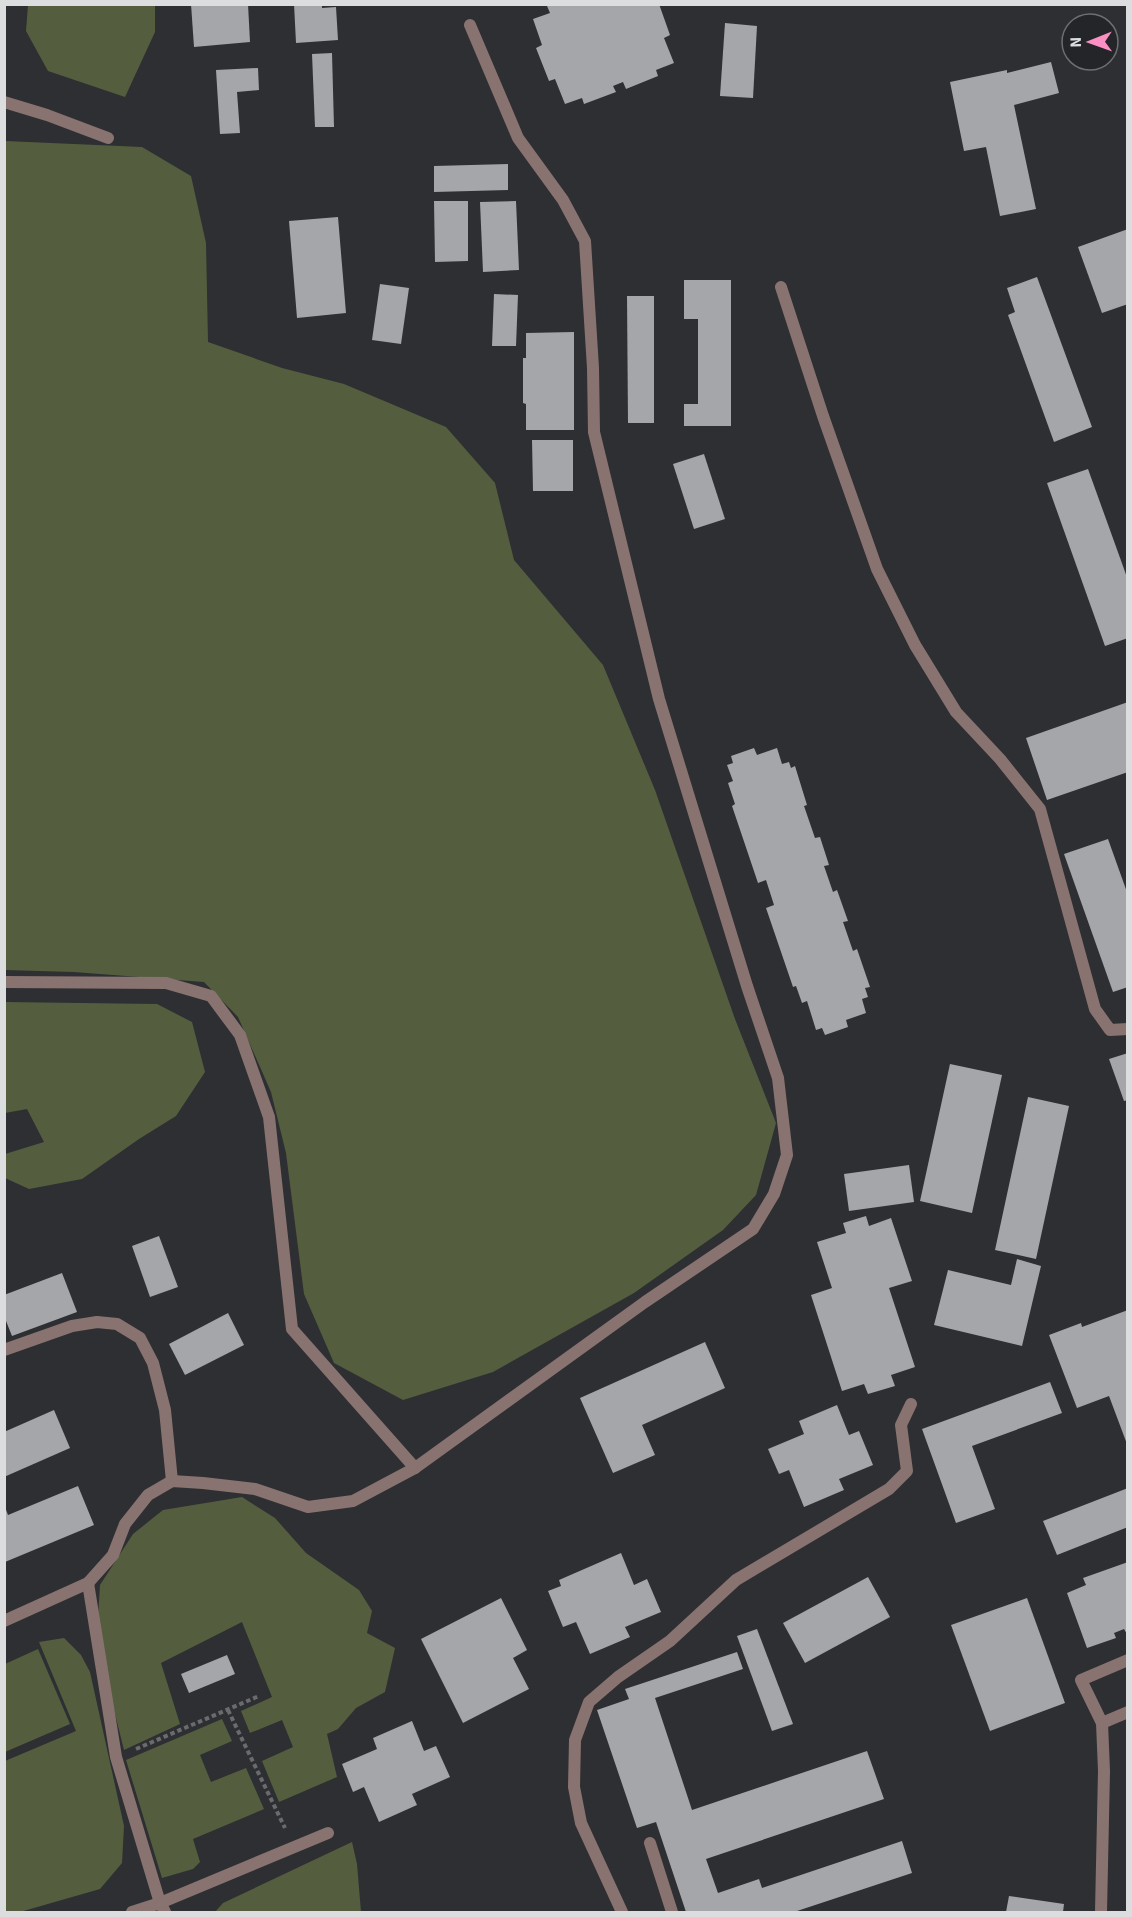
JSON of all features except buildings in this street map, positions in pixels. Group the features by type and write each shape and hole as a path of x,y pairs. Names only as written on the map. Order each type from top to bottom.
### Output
{"street":[{"path":"4,1621 88,1583 113,1555 125,1524 148,1495 172,1482 203,1483 255,1490 308,1507 353,1501 415,1468 645,1302 753,1230 774,1194 787,1155 778,1078 747,986 659,699 594,432 593,368 585,241 563,200 518,138 470,25"},
{"path":"4,102 108,138"},
{"path":"781,287 823,416 877,569 915,645 956,712 1000,759 1040,809 1095,1009 1110,1030 1128,1029"},
{"path":"4,982 166,982 211,996 240,1035 270,1117 292,1329 415,1468"},
{"path":"4,1350 72,1326 96,1322 117,1324 140,1338 153,1364 165,1410 172,1482"},
{"path":"622,1912 581,1823 574,1788 575,1740 590,1702 618,1677 670,1641 736,1580 890,1489 907,1471 902,1425 911,1404"},
{"path":"88,1583 116,1757 162,1908"},
{"path":"1101,1912 1104,1771 1102,1723 1081,1680 1128,1660"},
{"path":"1102,1723 1128,1712"},
{"path":"132,1912 162,1908 328,1833"},
{"path":"650,1843 672,1912"}],"path":[{"path":"116,1757 260,1696"},
{"path":"228,1710 274,1806"}],"green space":[{"path":"28,5 155,5 155,32 125,97 48,71 26,31"},
{"path":"5,141 142,147 191,176 206,243 208,342 282,368 344,384 446,427 495,483 514,560 603,665 655,790 735,1019 776,1123 756,1195 723,1230 634,1293 493,1372 403,1400 334,1363 304,1294 286,1153 271,1092 238,1017 204,982 74,972 5,970"},
{"path":"5,1002 157,1004 192,1022 205,1072 176,1116 82,1179 29,1189 5,1178 5,1154 44,1142 27,1109 5,1113"},
{"path":"242,1497 275,1518 306,1553 359,1590 372,1611 367,1633 395,1648 385,1692 356,1708 338,1729 327,1734 337,1777 279,1802 262,1761 293,1747 282,1720 250,1733 241,1711 272,1697 242,1622 161,1663 180,1724 124,1750 109,1690 98,1618 100,1585 133,1534 163,1510"},
{"path":"64,1638 81,1655 90,1672 124,1826 122,1863 100,1889 20,1912 5,1912 5,1761 76,1731 39,1642"},
{"path":"38,1649 70,1724 5,1752 5,1664"},
{"path":"222,1719 232,1741 200,1755 211,1782 246,1768 264,1809 193,1839 200,1862 193,1869 162,1878 126,1760"},
{"path":"352,1842 357,1864 361,1912 215,1912 223,1903"}]}
